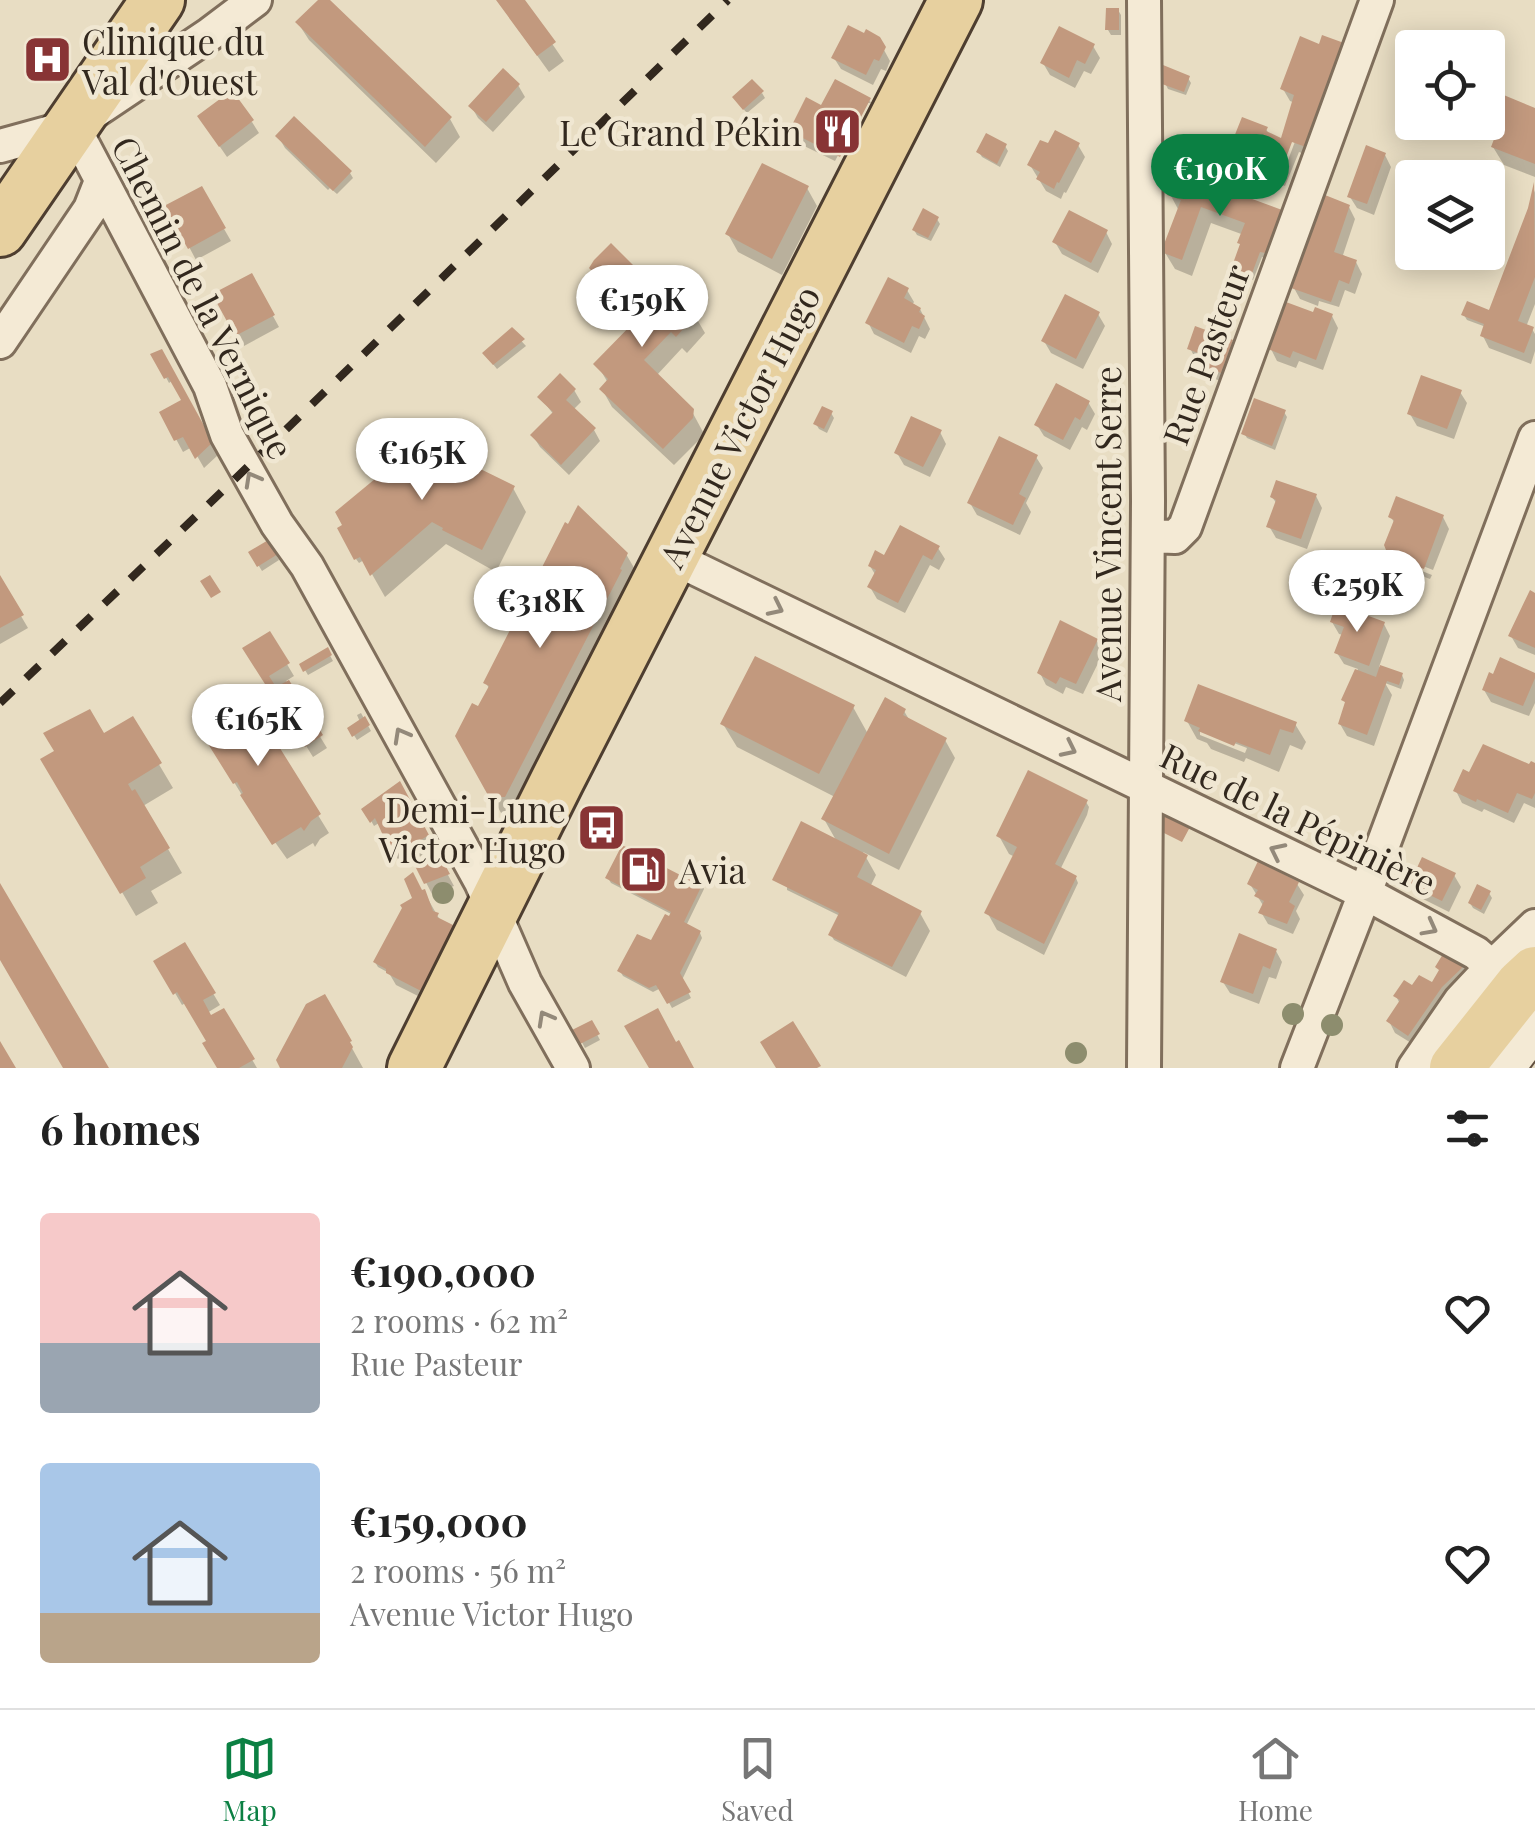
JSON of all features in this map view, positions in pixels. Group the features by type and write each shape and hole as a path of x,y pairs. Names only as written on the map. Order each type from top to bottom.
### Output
{"main road":[{"name":"Avenue Victor Hugo","path":"414,1068 956,0"},
{"name":"Avenue Victor Hugo","path":"434,1068 493,907 688,565 976,0"},
{"path":"0,230 73,126 163,23"},
{"path":"1456,1068 1522,985 1514,970"},
{"path":"1499,1068 1535,1020"},
{"path":"1528,1068 1535,1059"}],"street":[{"path":"163,23 254,0"},
{"name":"Avenue Vincent Serre","path":"1144,0 1148,536 1144,1068"},
{"name":"Rue Pasteur","path":"1148,536 1175,537 1185,528 1376,0"},
{"path":"0,146 73,126"},
{"name":"Chemin de la Vernique","path":"73,126 210,386 227,435 277,524 307,566 493,907 525,983 573,1068"},
{"path":"0,342 90,210 101,181"},
{"path":"1297,1068 1535,438"},
{"name":"Rue de la Pépinière","path":"688,565 1365,893 1514,970"},
{"path":"1414,1068 1460,1001 1514,970 1535,926"}],"water":[{"path":"1388,562 1415,573 1404,602 1377,591"}],"building":[{"path":"318,0 330,0 452,117 425,147 295,22"},
{"path":"496,0 525,0 556,42 537,56"},
{"path":"1106,8 1119,8 1119,30 1105,30"},
{"path":"848,25 880,37 886,47 866,75 831,58"},
{"path":"1059,26 1095,44 1085,64 1077,60 1069,78 1040,63"},
{"path":"1322,35 1344,43 1306,147 1292,142 1279,176 1226,157 1242,117 1268,127 1266,131 1281,138 1294,95 1280,89 1300,36 1319,44"},
{"path":"1163,65 1190,76 1184,92 1162,84"},
{"path":"503,68 520,84 486,122 468,106"},
{"path":"752,79 764,91 743,110 732,97"},
{"path":"835,79 871,98 840,157 789,131 806,97 821,105"},
{"path":"232,90 254,120 219,147 197,116"},
{"path":"1505,96 1535,108 1535,164 1491,147 1494,140 1505,140"},
{"path":"294,116 352,171 333,191 275,136"},
{"path":"1055,130 1080,143 1054,189 1036,179 1040,172 1027,165 1040,140 1048,143"},
{"path":"986,133 1007,144 997,164 976,152"},
{"path":"1366,145 1386,153 1367,204 1347,197"},
{"path":"762,163 809,186 772,259 725,234"},
{"path":"1176,171 1282,210 1266,253 1260,252 1251,276 1231,269 1245,223 1201,207 1182,260 1161,252 1181,200 1167,195"},
{"path":"1534,182 1535,277 1518,321 1534,327 1524,353 1480,336 1484,324 1461,315 1467,301 1489,310"},
{"path":"202,186 226,228 188,249 164,206"},
{"path":"1325,195 1350,205 1334,252 1357,260 1349,284 1339,280 1331,302 1291,288"},
{"path":"923,208 939,217 928,238 912,230"},
{"path":"1069,210 1108,230 1091,263 1052,242"},
{"path":"611,243 671,303 678,295 697,314 676,337 671,332 644,360 694,409 693,418 663,449 599,389 608,379 593,364 638,318 589,268"},
{"path":"252,273 275,315 235,336 212,294"},
{"path":"888,277 909,288 904,298 921,308 919,312 925,316 919,329 912,326 904,343 865,323"},
{"path":"1065,294 1100,312 1076,359 1041,341"},
{"path":"1286,302 1313,312 1315,307 1333,314 1316,360 1293,351 1290,358 1268,349"},
{"path":"1195,326 1233,340 1221,373 1206,367 1210,357 1187,349"},
{"path":"512,327 525,339 493,365 482,353"},
{"path":"162,349 213,442 195,459 183,437 174,441 159,412 181,400 150,354"},
{"path":"560,373 576,389 566,400 596,428 561,465 530,435 553,412 537,397"},
{"path":"1421,375 1462,390 1447,429 1407,414"},
{"path":"1056,383 1090,401 1080,420 1075,417 1063,440 1034,425"},
{"path":"1254,398 1286,410 1272,446 1241,434"},
{"path":"822,406 833,411 824,429 813,424"},
{"path":"911,416 942,430 923,467 894,453"},
{"path":"436,429 449,446 463,453 460,459 515,486 482,550 432,522 370,576 360,557 354,560 337,528 342,525 335,512"},
{"path":"999,436 1038,455 1019,494 1026,498 1013,525 967,503"},
{"path":"1276,480 1317,494 1301,539 1266,527 1276,500 1270,497"},
{"path":"1396,496 1444,515 1424,569 1388,555 1384,545 1394,520 1388,517"},
{"path":"578,505 628,553 505,797 489,797 455,736 472,703 478,706 489,686 483,683 565,522 568,524"},
{"path":"900,525 940,546 932,560 923,555 898,603 867,587 876,570 868,566 875,550 884,555"},
{"path":"270,539 278,554 257,567 248,552"},
{"path":"0,575 24,615 0,628"},
{"path":"210,575 221,592 211,598 200,581"},
{"path":"1530,590 1535,593 1535,648 1508,636"},
{"path":"1336,604 1385,622 1369,666 1334,653 1344,627 1330,622"},
{"path":"1060,620 1098,639 1076,684 1060,677 1056,684 1037,673"},
{"path":"270,631 290,663 269,676 276,687 289,680 323,735 305,747 242,648"},
{"path":"328,647 332,655 303,672 299,664"},
{"path":"755,656 855,705 819,774 720,724"},
{"path":"1500,657 1535,673 1523,706 1482,690"},
{"path":"1380,665 1403,673 1399,685 1387,681 1367,735 1338,724 1345,702 1341,700 1355,669 1376,677"},
{"path":"1198,684 1297,722 1293,733 1280,729 1270,755 1198,731 1200,728 1184,721"},
{"path":"245,692 321,814 304,831 301,827 272,845 240,795 243,793 237,782 233,784 195,723"},
{"path":"885,697 906,709 903,715 947,738 889,854 821,819"},
{"path":"90,709 104,733 133,716 162,763 128,784 132,791 135,789 170,848 140,867 146,878 120,894 40,759 54,751 43,733"},
{"path":"365,716 370,725 352,737 347,728"},
{"path":"1483,744 1535,763 1532,799 1517,793 1508,813 1453,791 1463,769 1469,772"},
{"path":"1028,770 1088,800 1055,864 1077,876 1044,944 984,913 1017,847 996,836"},
{"path":"400,781 429,835 393,857 375,818 370,823 361,809"},
{"path":"1164,814 1190,827 1182,842 1160,831"},
{"path":"801,821 868,855 857,877 922,911 892,967 828,935 839,913 772,880"},
{"path":"622,845 703,883 684,922 701,931 680,973 691,992 667,1004 656,985 649,988 617,971 637,934 651,940 665,914 669,916 671,912 605,878"},
{"path":"437,850 450,874 424,884 413,862"},
{"path":"1422,857 1456,873 1442,901 1409,885"},
{"path":"1258,861 1299,882 1289,902 1295,906 1287,924 1258,913 1264,901 1254,896 1258,890 1247,884"},
{"path":"413,872 433,911 439,913 437,917 461,929 427,994 373,962 402,908 400,905 412,898 404,879"},
{"path":"0,883 109,1068 63,1068 0,960"},
{"path":"1477,884 1491,891 1481,910 1468,903"},
{"path":"1239,933 1277,949 1270,969 1263,966 1253,994 1220,982"},
{"path":"185,942 216,993 203,1000 211,1015 224,1008 255,1059 239,1068 217,1068 177,992 173,995 153,961"},
{"path":"1443,954 1465,965 1442,987 1408,1036 1386,1021 1400,1000 1393,996 1404,980 1412,985 1419,975 1432,982"},
{"path":"325,994 352,1041 353,1047 342,1068 280,1068 276,1060 306,1004"},
{"path":"658,1008 694,1068 649,1068 624,1026"},
{"path":"592,1020 600,1034 580,1044 572,1030"},
{"path":"793,1021 821,1066 776,1068 760,1042"},
{"path":"0,1041 16,1068 0,1068"}],"railway":[{"path":"0,703 728,0"}],"place":[{"name":"Clinique du Val d'Ouest","path":"47,60"},
{"name":"Le Grand Pékin","path":"837,131"},
{"name":"Demi-Lune Victor Hugo","path":"601,828"},
{"name":"Avia","path":"644,869"}]}
